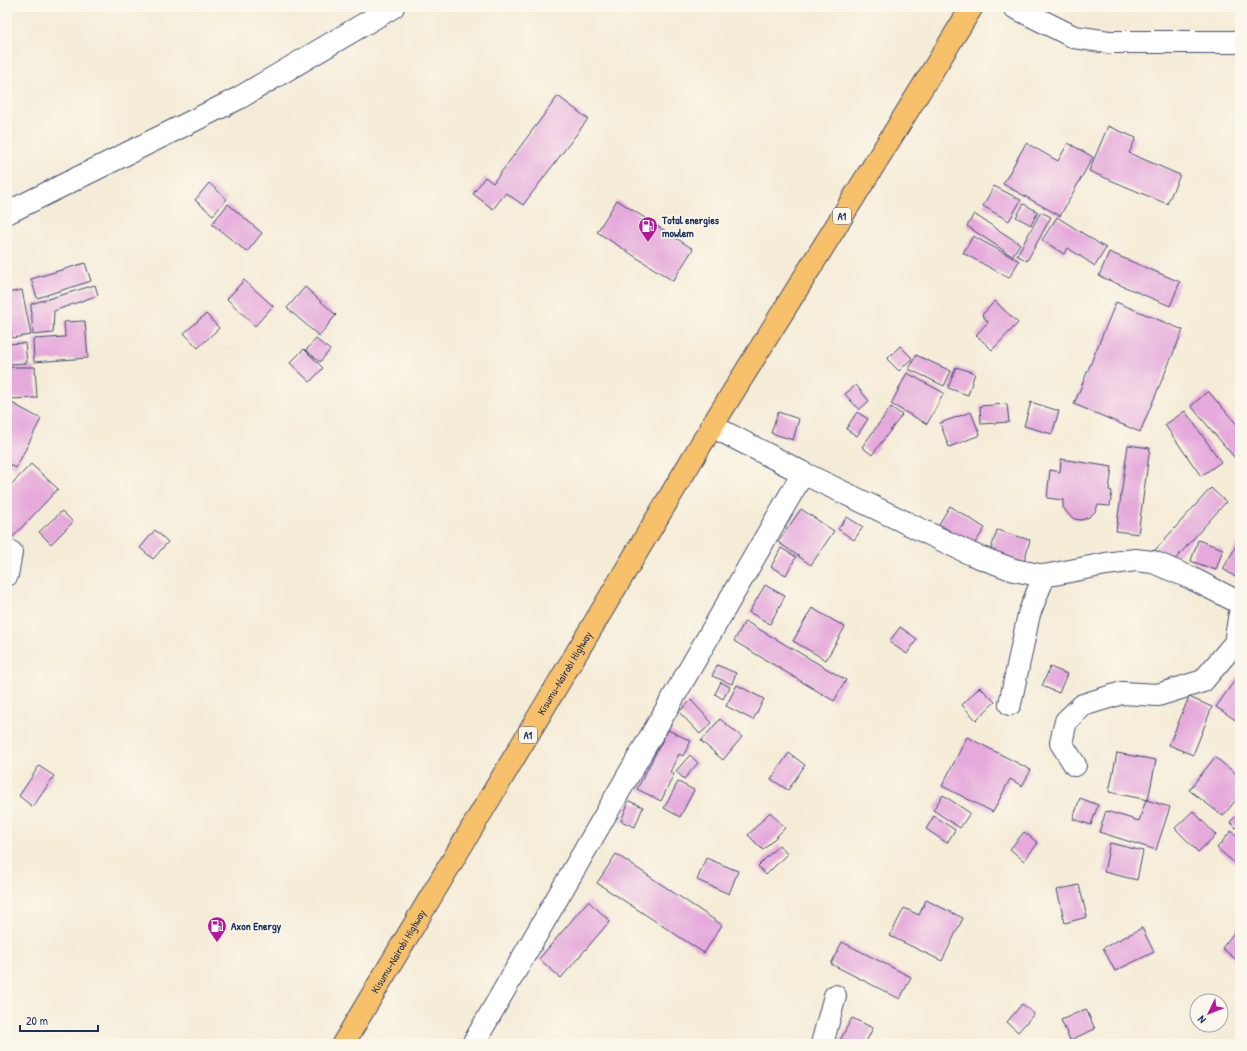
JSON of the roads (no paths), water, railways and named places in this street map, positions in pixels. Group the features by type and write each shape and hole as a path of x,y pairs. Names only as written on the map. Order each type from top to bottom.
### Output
{"highway":[{"name":"A1","path":"712,426 972,7"},
{"name":"Kisumu-Nairobi Highway","path":"344,1044 712,426"}],"street":[{"path":"7,213 239,98 393,7"},
{"path":"1014,7 1074,37 1109,42 1240,42"},
{"path":"712,426 803,473 971,554 1014,570 1044,576 1135,560 1153,562 1174,570 1240,603"},
{"path":"473,1044 803,473"},
{"path":"7,575 11,552"},
{"path":"1010,704 1029,614 1044,576"},
{"path":"1075,765 1061,743 1066,720 1083,705 1122,693 1158,695 1203,681 1235,643 1240,613"},
{"path":"822,1044 835,996"}],"place":[{"name":"Total energies mowlem","path":"648,243"},
{"name":"Axon Energy","path":"217,943"}]}
